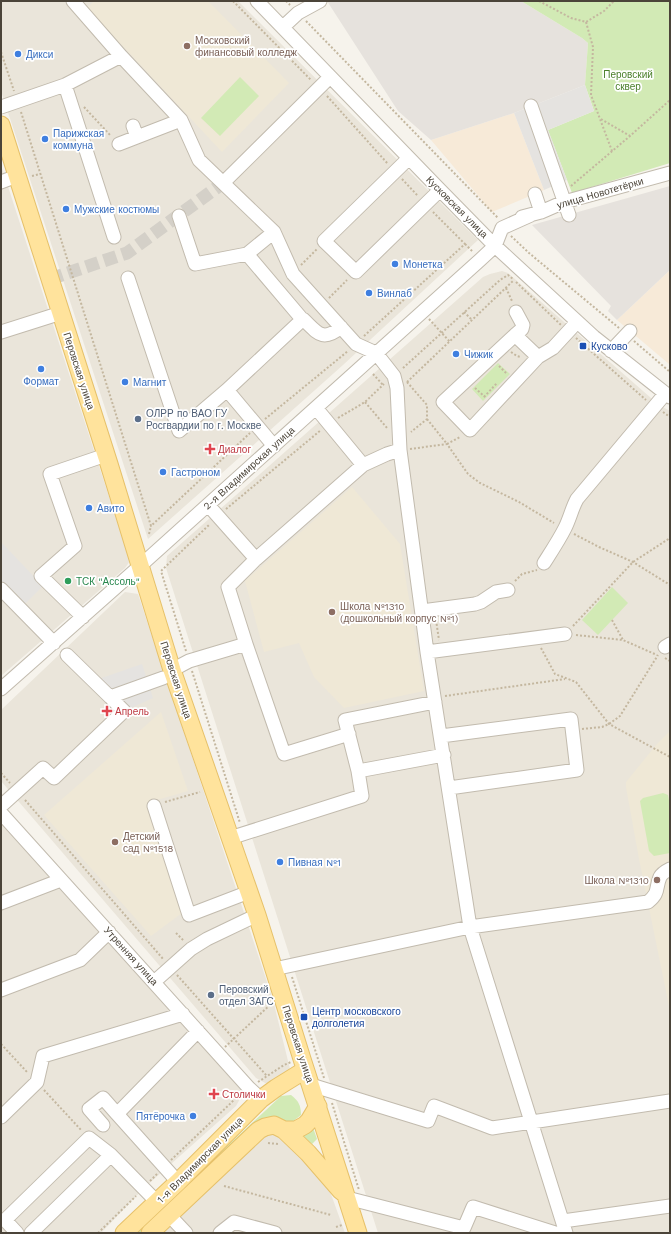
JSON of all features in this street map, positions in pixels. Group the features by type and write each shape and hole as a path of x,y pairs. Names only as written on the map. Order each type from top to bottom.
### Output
{"main road":[{"name":"Перовская улица","path":"1,125 23,177 61,313 140,566 168,674 237,836 249,892 358,1233"},
{"name":"1-я Владимирская улица","path":"124,1233 178,1182 261,1099 271,1082 312,1089 309,1120 305,1124 293,1131 284,1130 274,1125 259,1130 150,1233"},
{"path":"271,1082 312,1089"},
{"path":"284,1130 327,1174 347,1198"}],"street":[{"path":"73,1 121,56 181,120 199,160 274,232 293,274 356,344 376,353 397,373 400,434 408,452 434,652 441,736 470,927 564,1227 670,1206"},
{"name":"Кусковская улица","path":"257,1 495,246 577,322 667,396"},
{"path":"283,28 294,6 320,1"},
{"path":"1,107 65,85 121,56"},
{"path":"224,183 330,76"},
{"path":"65,85 114,237"},
{"path":"530,106 569,214"},
{"path":"119,144 135,131 181,120"},
{"path":"409,158 324,241 356,272 440,190"},
{"name":"улица Новотетёрки","path":"495,246 502,228 536,213 562,198 670,173"},
{"path":"1,182 23,177"},
{"path":"535,194 536,213"},
{"path":"179,216 195,264 247,254 274,232"},
{"name":"2-я Владимирская улица","path":"1,689 274,446 495,246"},
{"path":"247,254 302,319 319,335 332,334 341,327"},
{"path":"128,278 180,431 227,390 302,319"},
{"path":"516,312 523,325 522,329 443,402 470,430 488,401 511,377 553,348 577,322"},
{"path":"1,332 61,313"},
{"path":"611,351 628,332"},
{"path":"515,335 538,357"},
{"path":"227,390 274,446"},
{"path":"544,564 564,529 577,499 667,396"},
{"path":"316,408 363,465"},
{"path":"349,734 284,754 228,587 256,559 363,465 387,454 408,452"},
{"path":"83,617 41,576 75,546 50,474 106,455"},
{"path":"208,505 256,559"},
{"path":"1,590 54,643"},
{"path":"428,611 475,604 481,602 496,592 508,590"},
{"path":"434,652 565,634"},
{"path":"110,697 168,674 189,661 246,644"},
{"path":"1,806 43,768 54,778 124,712 67,655"},
{"path":"237,836 362,796 358,770 345,720 438,699"},
{"path":"441,736 571,719 577,770 449,788"},
{"path":"358,770 444,755"},
{"path":"154,806 189,915 249,892"},
{"name":"Утренняя улица","path":"1,813 218,1054 261,1099"},
{"path":"274,969 470,927 648,902 658,891 660,877 663,873 670,869"},
{"path":"1,903 61,880"},
{"path":"154,982 191,949 207,939 257,915"},
{"path":"1,990 80,960 109,932"},
{"path":"1,1118 37,1082 43,1056 183,1014"},
{"path":"117,1114 198,1031"},
{"path":"312,1089 428,1121 434,1106 492,1128 670,1101"},
{"path":"103,1125 89,1109 103,1098 178,1182"},
{"path":"17,1233 5,1220 89,1138 111,1155 156,1202"},
{"path":"31,1233 111,1155"},
{"path":"347,1198 464,1228 473,1207 555,1233"},
{"path":"169,1215 186,1233"},
{"path":"220,1233 234,1222 276,1233"}],"path":[{"path":"233,1 319,88 426,204 475,254"},
{"path":"286,1 294,6 498,218"},
{"path":"539,1 571,18 586,22 604,11 614,1"},
{"path":"586,22 593,47 591,95 612,151"},
{"path":"1,52 151,526 149,534"},
{"path":"562,198 612,151 670,100"},
{"path":"84,106 119,144"},
{"path":"600,118 630,136"},
{"path":"23,177 40,174"},
{"path":"508,232 529,253 628,332 670,372"},
{"path":"293,274 324,241"},
{"path":"151,526 257,426 347,352 465,244"},
{"path":"321,305 356,272"},
{"path":"237,836 189,661 161,571 218,516 328,424 365,402 441,332 500,280 508,275"},
{"path":"407,382 514,280"},
{"path":"506,288 516,312"},
{"path":"423,312 450,342"},
{"path":"464,312 472,320"},
{"path":"490,358 511,377"},
{"path":"397,373 427,405 427,419 468,474 564,529 633,562 670,584"},
{"path":"373,374 383,385"},
{"path":"502,378 511,377"},
{"path":"467,380 488,401 497,382"},
{"path":"365,402 392,433 395,434 410,433 427,419"},
{"path":"408,452 447,444 470,430"},
{"path":"565,634 633,562 670,538"},
{"path":"508,590 522,574 539,570 544,564"},
{"path":"428,611 434,652"},
{"path":"612,620 623,640"},
{"path":"565,634 623,640 664,649"},
{"path":"536,638 554,674 576,682 609,724 670,757"},
{"path":"664,649 670,661"},
{"path":"572,731 602,727 620,716 664,649"},
{"path":"438,699 566,679"},
{"path":"1,773 271,1082"},
{"path":"154,806 200,792"},
{"path":"87,872 92,869"},
{"path":"218,1054 269,1005 282,996"},
{"path":"268,1143 278,1143 282,1147"},
{"path":"224,1186 332,1215"}],"shaded area":[{"path":"1,1 238,1 478,240 343,365 148,539 1,91"},
{"name":"Московский финансовый колледж","path":"94,1 208,1 289,83 222,152 87,8"},
{"path":"327,1 521,1 588,43 585,85 514,113 431,140 398,111"},
{"path":"585,85 594,111 548,130 567,180 544,190 514,113"},
{"path":"514,113 544,190 492,212 431,140"},
{"path":"1,165 130,561 125,568 1,676"},
{"path":"670,186 670,270 617,320 608,311 611,306 532,225"},
{"path":"670,270 670,362 669,364 617,320"},
{"path":"502,271 508,273 659,405 670,411 670,1233 378,1233 166,568 167,556 483,277"},
{"name":"Школа №1310 (дошкольный корпус №1)","path":"352,487 400,544 424,691 344,708 314,677 299,643 264,652 245,581"},
{"path":"1,542 43,586 24,605 1,581"},
{"path":"125,592 138,594 273,1000 290,1069 279,1080 267,1084 256,1078 1,781 1,710"},
{"path":"142,664 153,698 124,711 93,681"},
{"name":"Детский сад №1518","path":"161,712 188,791 150,802 186,910 151,936 44,815"},
{"name":"Школа №1310","path":"670,731 670,1011 639,859 626,782 657,744"},
{"path":"1,819 241,1086 241,1097 236,1106 144,1188 101,1233 1,1233"},
{"path":"278,1130 327,1183 345,1233 157,1233 264,1132"}],"green space":[{"name":"Перовский сквер","path":"521,1 670,1 670,163 572,193 548,130 594,111 585,85 588,43"},
{"path":"240,77 259,96 220,136 201,118"},
{"path":"498,363 510,374 483,401 472,389"},
{"path":"612,587 628,603 598,635 582,620"},
{"path":"663,793 668,795 670,806 670,853 654,856 649,851 640,801 643,798"},
{"path":"291,1095 299,1104 301,1115 292,1122 261,1122 142,1233 134,1233 281,1096"},
{"path":"312,1125 317,1139 312,1144 300,1133"}],"tunnel":[{"path":"50,279 127,253 223,183"}],"place":[{"name":"Московский финансовый колледж","path":"187,46"},
{"name":"Дикси","path":"18,54"},
{"name":"Парижская коммуна","path":"45,139"},
{"name":"Мужские костюмы","path":"66,209"},
{"name":"Монетка","path":"395,264"},
{"name":"Винлаб","path":"369,293"},
{"name":"Кусково","path":"583,346"},
{"name":"Чижик","path":"456,354"},
{"name":"Формат","path":"41,369"},
{"name":"Магнит","path":"125,382"},
{"name":"ОЛРР по ВАО ГУ Росгвардии по г. Москве","path":"138,419"},
{"name":"Диалог","path":"210,449"},
{"name":"Гастроном","path":"163,472"},
{"name":"Авито","path":"89,508"},
{"name":"ТСК \"Ассоль\"","path":"68,581"},
{"name":"Школа №1310 (дошкольный корпус №1)","path":"332,612"},
{"name":"Апрель","path":"107,711"},
{"name":"Детский сад №1518","path":"115,842"},
{"name":"Пивная №1","path":"280,862"},
{"name":"Школа №1310","path":"657,880"},
{"name":"Перовский отдел ЗАГС","path":"211,995"},
{"name":"Центр московского долголетия","path":"304,1017"},
{"name":"Столички","path":"214,1094"},
{"name":"Пятёрочка","path":"193,1116"}]}
